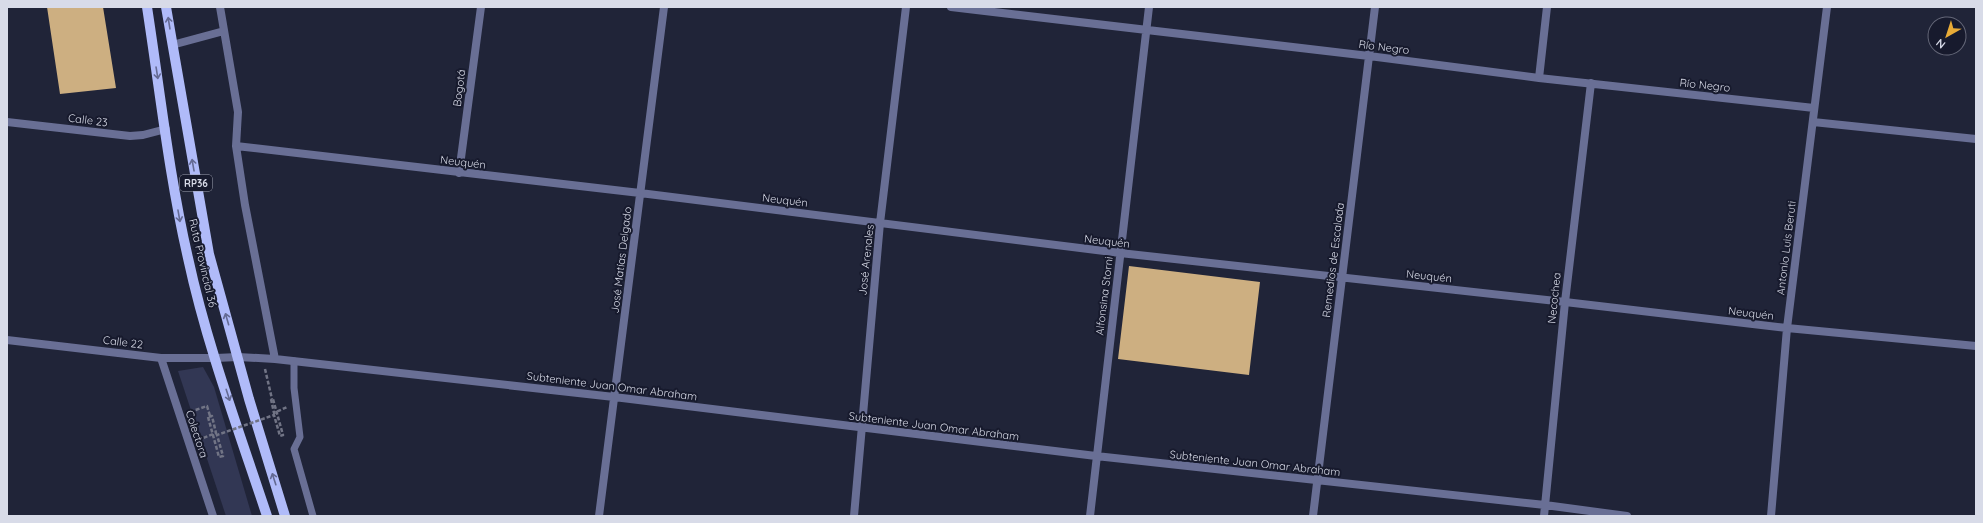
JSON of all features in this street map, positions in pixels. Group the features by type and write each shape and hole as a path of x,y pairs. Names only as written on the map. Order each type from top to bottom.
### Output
{"main road":[{"name":"Ruta Provincial 36","path":"147,7 188,260 216,358 267,516"},
{"name":"Ruta Provincial 36","path":"166,7 204,232 249,399 285,516"},
{"path":"251,467 262,516"}],"street":[{"path":"220,7 238,112 236,146 245,205 274,359"},
{"name":"Bogotá","path":"459,172 481,7"},
{"name":"José Matías Delgado","path":"599,516 664,7"},
{"name":"José Arenales","path":"854,516 880,223 906,7"},
{"name":"Río Negro","path":"951,7 1369,56 1539,78 1814,108"},
{"name":"Alfonsina Storni","path":"1090,516 1149,7"},
{"name":"Remedios de Escalada","path":"1313,516 1375,7"},
{"path":"1539,78 1547,7"},
{"name":"Antonio Luis Beruti","path":"1771,516 1787,328 1827,7"},
{"path":"172,45 224,31"},
{"name":"Necochea","path":"1544,516 1565,302 1591,83"},
{"name":"Calle 23","path":"7,122 130,136 143,135 166,129"},
{"path":"1813,122 1976,138"},
{"name":"Neuquén","path":"236,146 640,193 1120,254 1342,277 1787,328 1976,346"},
{"name":"Calle 22","path":"7,340 161,358 238,357"},
{"name":"Subteniente Juan Omar Abraham","path":"238,357 294,361 614,397 1317,482 1546,505 1627,516"},
{"name":"Colectora","path":"161,358 212,516"}],"lane":[{"path":"294,361 294,388 300,437 294,449 313,516"}],"path":[{"path":"180,416 207,406 219,458 223,456 217,435 267,417 274,415 280,436 284,435 263,358"},
{"path":"273,399 270,400 274,413"},
{"path":"189,443 216,433 212,416 209,417"}],"shaded area":[{"path":"203,367 214,387 252,516 226,516 178,371"}],"building":[{"path":"47,7 103,7 116,88 60,94"},
{"path":"1129,266 1260,282 1249,375 1118,359"}]}
